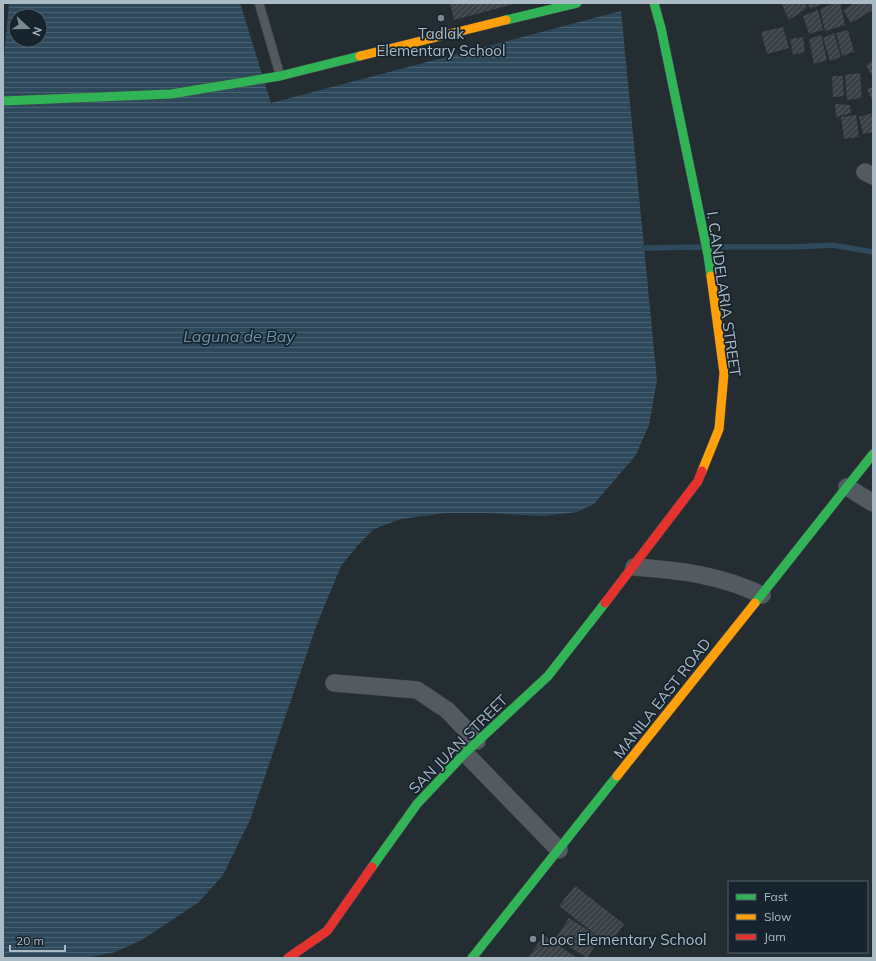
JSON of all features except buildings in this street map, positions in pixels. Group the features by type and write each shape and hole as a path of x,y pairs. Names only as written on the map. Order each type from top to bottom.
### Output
{"street":[{"path":"3,101 170,94 280,76 577,3"},
{"name":"I. CANDELARIA STREET","path":"634,568 698,481 719,429 724,373 708,256 666,51 654,3"},
{"name":"MANILA EAST ROAD","path":"472,958 762,596 873,454"},
{"path":"847,487 873,503"},
{"path":"634,568 676,570 718,578 745,587 762,596"},
{"name":"SAN JUAN STREET","path":"288,958 326,931 418,804 477,741 548,676 634,568"},
{"path":"334,683 417,690 447,710 477,741"},
{"path":"465,753 559,850"}],"lane":[{"path":"260,3 280,76"}],"water":[{"name":"Laguna de Bay","path":"9,3 240,3 271,103 621,11 657,380 649,425 636,455 594,504 577,512 544,516 485,513 445,513 401,519 374,529 359,544 341,566 317,624 250,820 223,875 199,902 142,940 115,952 87,958 3,958 3,68 8,14 8,48 48,48 48,8 9,8"}],"waterway":[{"path":"710,247 794,247 832,245 873,252"},
{"path":"644,248 701,247"}],"traffic: fast":[{"path":"506,20 577,3"},
{"path":"654,3 661,28 708,255 711,276"},
{"path":"3,101 171,94 280,76 360,56"},
{"path":"755,603 873,454"},
{"path":"372,867 417,804 465,753 548,676 605,603"},
{"path":"472,958 617,776"}],"traffic: slow":[{"path":"360,56 506,20"},
{"path":"702,471 719,429 724,373 711,276"},
{"path":"617,776 755,603"}],"traffic: jam":[{"path":"605,603 698,481 702,471"},
{"path":"288,958 327,931 372,867"}],"place":[{"name":"Tadlak Elementary School","path":"441,18"},
{"name":"Looc Elementary School","path":"533,939"}]}
